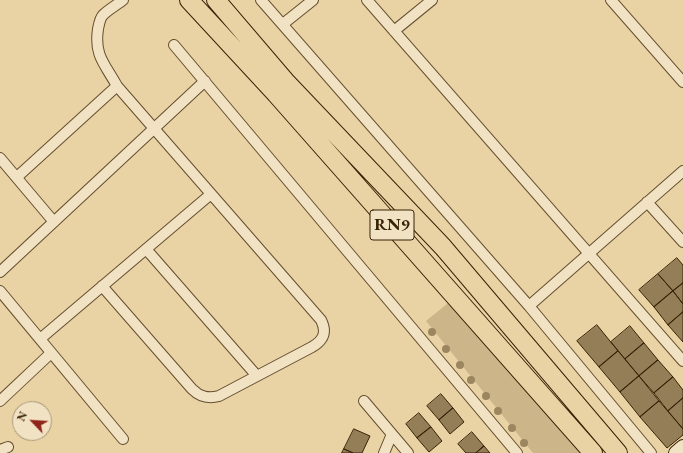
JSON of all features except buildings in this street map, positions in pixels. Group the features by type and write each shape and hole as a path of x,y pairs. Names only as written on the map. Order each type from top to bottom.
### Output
{"highway":[{"name":"RN9","path":"189,0 276,94 593,453"},
{"name":"RN9","path":"216,0 287,83 443,247 618,453"}],"main road":[{"path":"676,453 683,447"}],"street":[{"path":"102,286 197,394 204,397 212,398 219,396 320,343 324,336 324,327 320,320 117,86 110,72 102,62 98,51 97,36 102,15 123,0"},
{"path":"261,0 529,306 652,453"},
{"path":"283,24 313,0"},
{"path":"367,0 683,361"},
{"path":"394,31 432,0"},
{"path":"611,0 683,82"},
{"path":"174,45 517,453"},
{"path":"0,272 205,81"},
{"path":"17,177 117,86"},
{"path":"0,158 54,222"},
{"path":"529,306 683,171"},
{"path":"40,339 211,194"},
{"path":"647,202 683,242"},
{"path":"146,249 257,376"},
{"path":"0,291 123,439"},
{"path":"0,401 52,353"},
{"path":"364,401 408,453"},
{"path":"384,453 392,434"}],"shaded area":[{"path":"453,299 586,453 533,453 426,321"}]}
